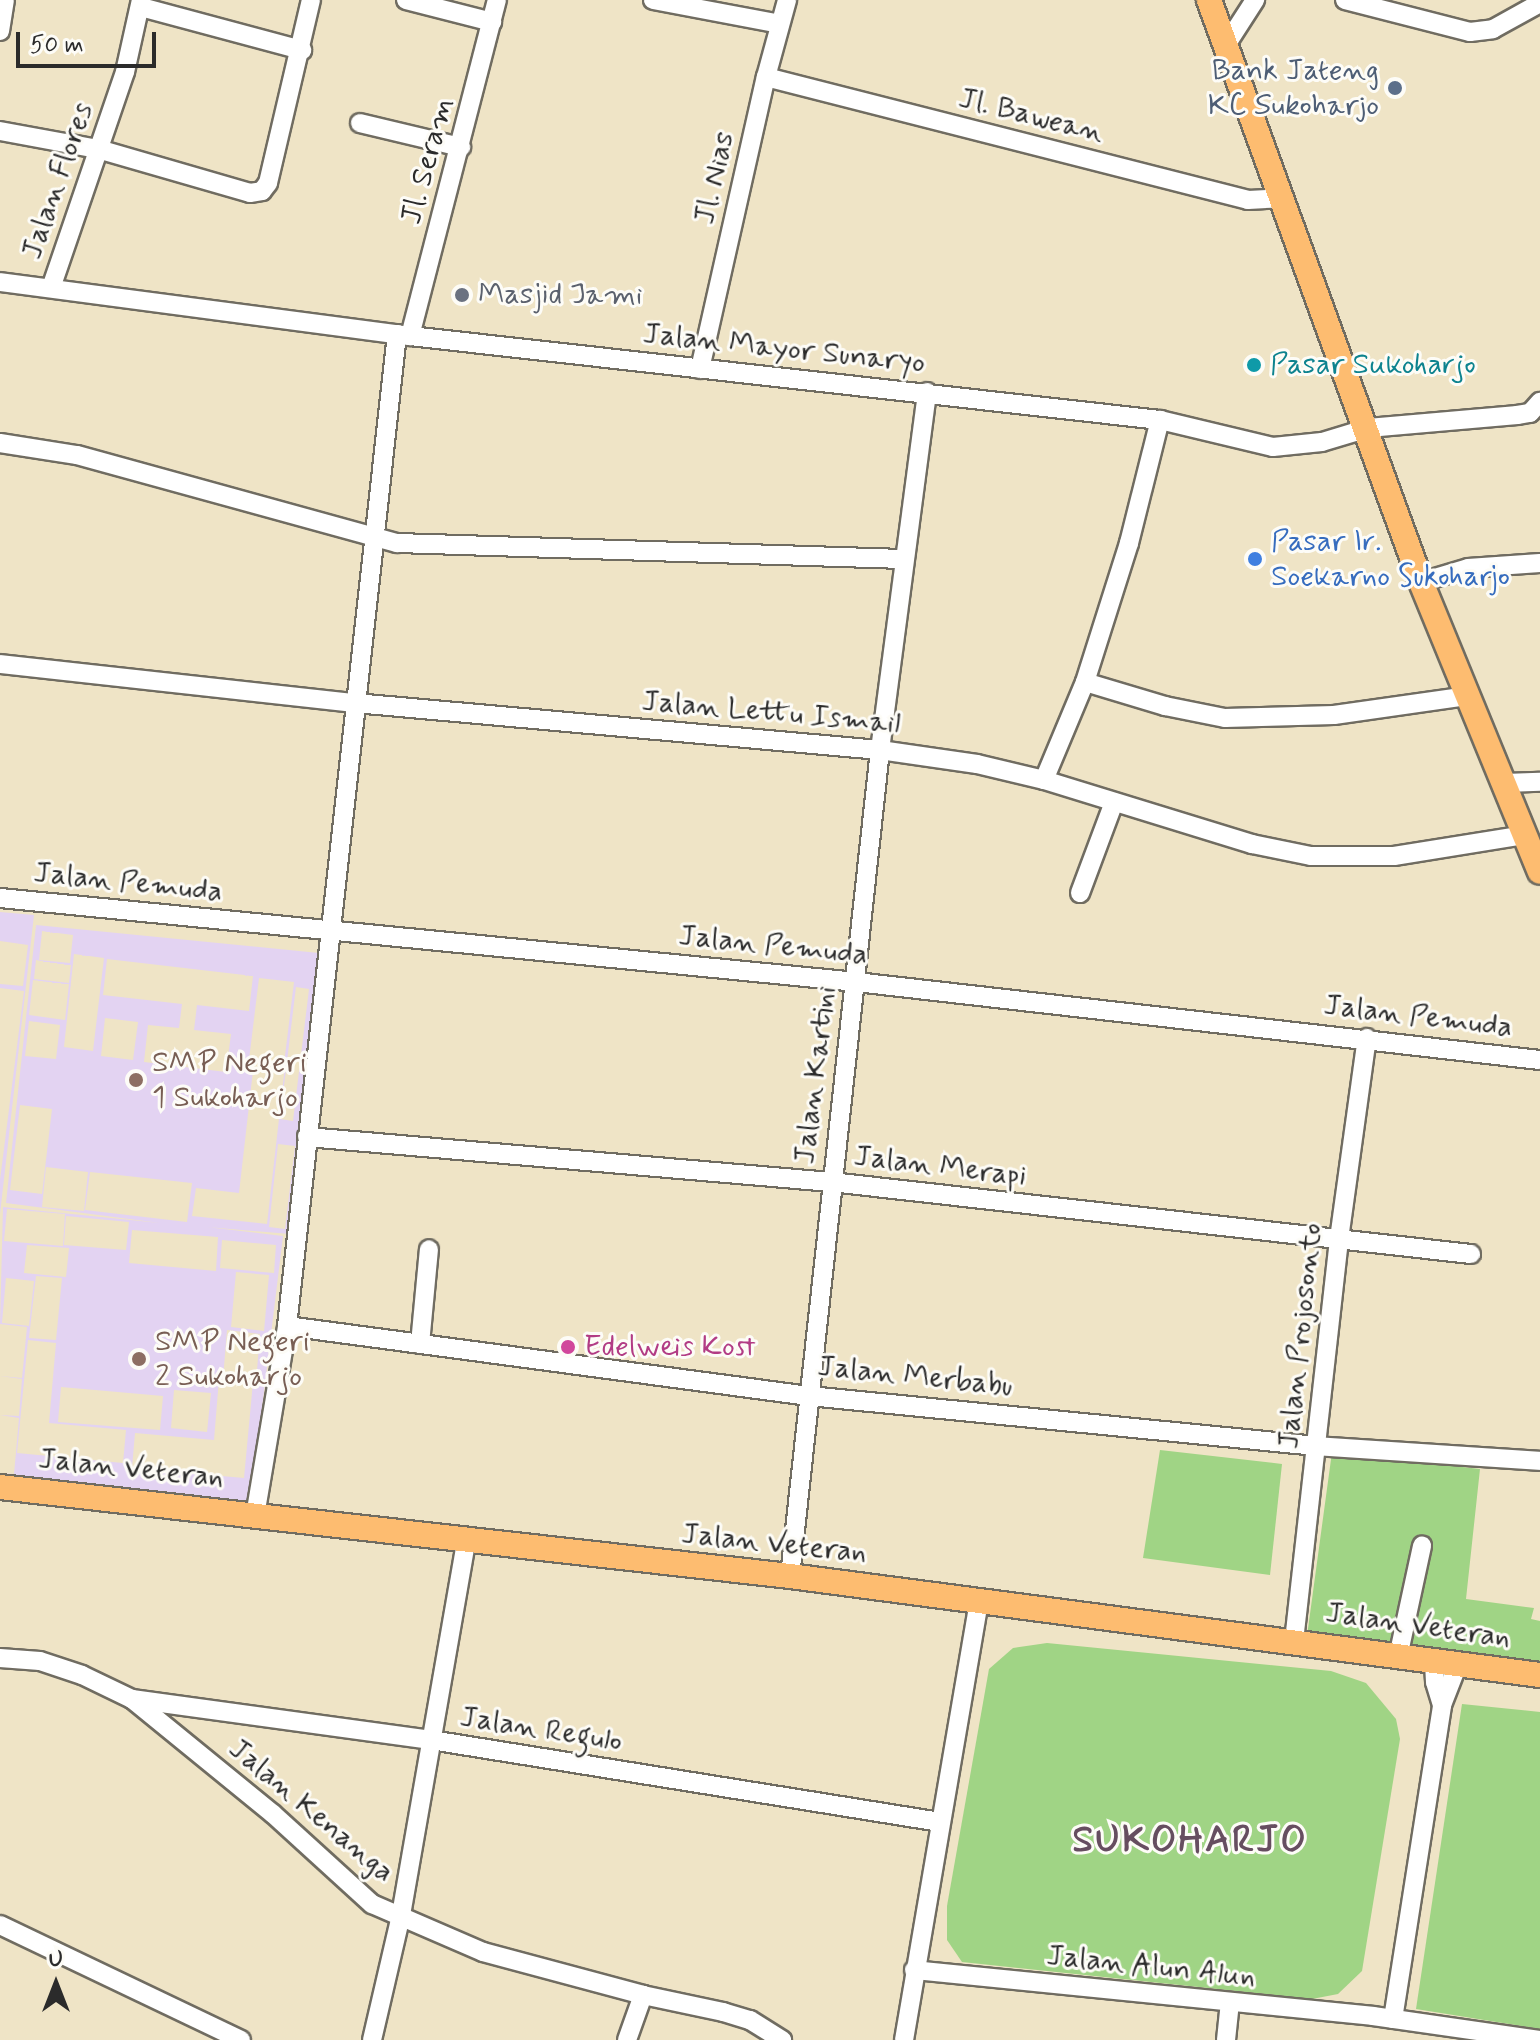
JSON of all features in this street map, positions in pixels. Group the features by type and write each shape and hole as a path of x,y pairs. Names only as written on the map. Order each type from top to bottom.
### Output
{"main road":[{"path":"1209,0 1368,428 1421,582 1540,872"},
{"name":"Jalan Veteran","path":"0,1487 790,1576 1540,1675"}],"street":[{"path":"0,31 5,0"},
{"path":"0,131 98,149 250,193 262,191 268,183 302,50 311,0"},
{"path":"406,0 492,22"},
{"name":"Jl. Seram","path":"255,1516 287,1326 373,538 404,335 461,147 497,0"},
{"path":"653,0 780,24"},
{"name":"Jl. Nias","path":"700,369 766,77 787,0"},
{"path":"1226,45 1255,0"},
{"path":"1345,0 1470,32 1493,29 1540,3"},
{"path":"141,3 302,50"},
{"name":"Jalan Flores","path":"51,288 125,72 141,3"},
{"name":"Jl. Bawean","path":"766,77 1248,200 1283,198"},
{"path":"360,123 461,147"},
{"name":"Jalan Mayor Sunaryo","path":"0,282 404,335 927,392 1082,414 1160,420 1273,447 1322,442 1368,428 1530,413 1540,402"},
{"name":"Jalan Kartini","path":"790,1576 880,750 927,392"},
{"path":"1044,780 1085,682 1129,543 1160,420"},
{"path":"0,443 77,455 373,538 420,545 904,559"},
{"path":"1421,582 1468,568 1540,563"},
{"name":"Jalan Lettu Ismail","path":"0,664 355,703 880,750 977,764 1044,780 1252,844 1311,856 1394,856 1525,835"},
{"path":"1085,682 1165,706 1225,718 1334,715 1467,696"},
{"path":"1505,783 1540,782"},
{"path":"1080,893 1114,802"},
{"name":"Jalan Pemuda","path":"0,898 856,982 1540,1060"},
{"name":"Jalan Projosonto","path":"1294,1641 1339,1239 1367,1038"},
{"name":"Jalan Merapi","path":"307,1137 831,1182 1471,1254"},
{"path":"420,1344 429,1249"},
{"name":"Jalan Merbabu","path":"287,1326 809,1396 1316,1446 1540,1461"},
{"path":"372,2040 401,1915 466,1541"},
{"path":"1398,1657 1422,1546"},
{"path":"904,2040 979,1602"},
{"name":"Jalan Kenanga","path":"0,1658 40,1661 82,1675 132,1699 273,1814 345,1883 372,1904 483,1952 750,2020 782,2040"},
{"path":"1393,2019 1446,1663"},
{"name":"Jalan Regulo","path":"132,1699 431,1740 940,1822"},
{"path":"0,1925 241,2040"},
{"name":"Jalan Alun Alun","path":"914,1970 1393,2019 1539,2040"},
{"path":"627,2040 643,1995"},
{"path":"1226,2040 1230,2003"}],"shaded area":[{"path":"0,912 34,915 0,1214 0,1180 24,991 0,988 0,984 23,986 28,945 0,941"},
{"path":"36,925 319,953 290,1234 207,1227 283,1236 250,1506 0,1479 0,1473 14,1474 19,1418 0,1415 19,1416 22,1379 0,1376 22,1378 27,1327 0,1324 3,1207 160,1223 6,1203","holes":["42,931 73,935 70,963 39,960","74,954 104,958 93,1051 64,1047","107,959 253,976 249,1011 197,1005 194,1030 231,1034 226,1072 144,1062 148,1025 179,1028 182,1004 103,995","36,960 71,965 69,983 34,979","259,978 294,982 284,1064 249,1060","33,980 69,984 65,1020 29,1015","296,987 309,989 293,1121 280,1119","105,1018 138,1022 133,1060 101,1056","29,1021 60,1025 56,1059 25,1056","254,1062 285,1066 267,1224 192,1216 196,1188 239,1193","20,1105 52,1109 42,1194 10,1190","278,1144 295,1146 285,1229 269,1227","46,1167 88,1172 84,1211 42,1207","90,1172 192,1183 187,1222 85,1210","7,1209 65,1214 63,1246 4,1241","66,1216 129,1222 126,1250 64,1245","132,1230 218,1237 216,1271 129,1263","222,1240 276,1245 274,1273 220,1268","27,1245 69,1248 66,1277 24,1273","236,1272 269,1275 264,1331 231,1327","36,1276 62,1278 56,1340 29,1338","6,1278 34,1281 29,1326 2,1323","227,1330 260,1334 256,1382 223,1379","28,1340 56,1343 49,1423 126,1430 123,1463 17,1453","219,1379 253,1382 244,1478 132,1468 135,1433 214,1440","61,1387 163,1396 160,1430 58,1422","174,1390 211,1393 207,1432 171,1428"]}],"green space":[{"path":"1160,1450 1282,1464 1270,1575 1143,1558"},
{"path":"1332,1452 1480,1469 1466,1599 1534,1608 1531,1619 1540,1621 1540,1671 1307,1636"},
{"path":"1047,1643 1331,1671 1366,1683 1396,1719 1400,1739 1362,1971 1338,1994 1312,1999 962,1962 947,1940 947,1906 989,1669 1013,1648"},
{"path":"1462,1704 1540,1712 1540,2029 1416,2009"}],"place":[{"name":"Bank Jateng KC Sukoharjo","path":"1395,88"},
{"name":"Masjid Jami","path":"462,295"},
{"name":"Pasar Sukoharjo","path":"1254,365"},
{"name":"Pasar Ir. Soekarno Sukoharjo","path":"1255,559"},
{"name":"SMP Negeri 1 Sukoharjo","path":"136,1080"},
{"name":"Edelweis Kost","path":"568,1347"},
{"name":"SMP Negeri 2 Sukoharjo","path":"139,1359"}],"district":[{"name":"SUKOHARJO","path":"1190,1841"}]}
